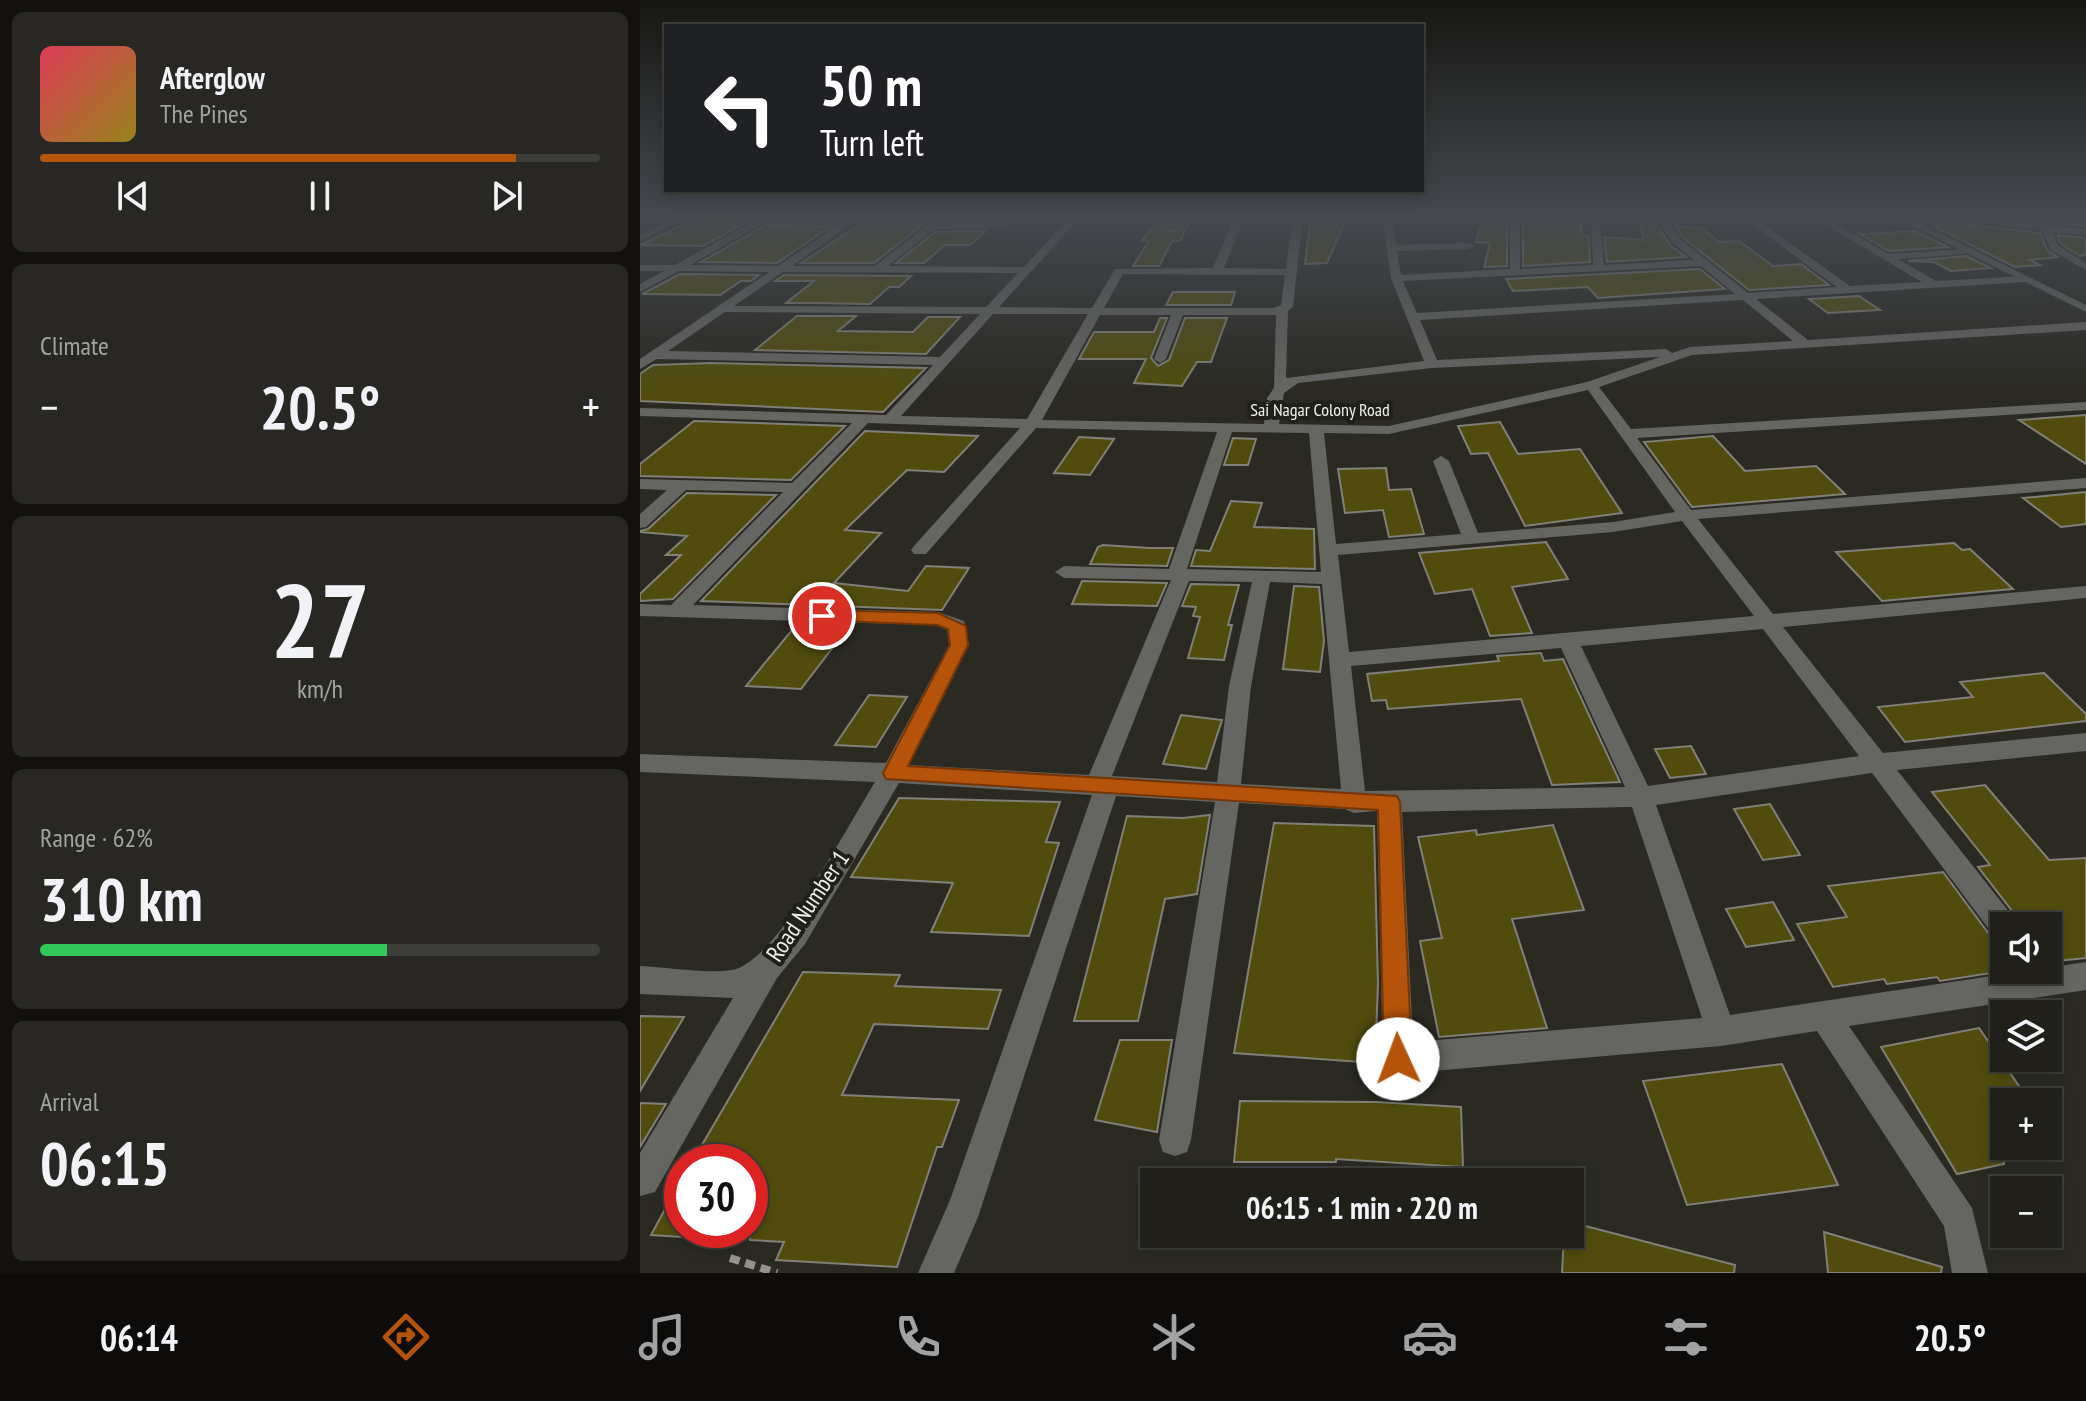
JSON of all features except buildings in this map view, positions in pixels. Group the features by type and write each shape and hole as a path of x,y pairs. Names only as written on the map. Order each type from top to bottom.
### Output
{"street":[{"path":"640,289 665,274"},
{"path":"640,365 772,274"},
{"path":"890,419 1020,274"},
{"path":"920,550 1032,424 1117,274"},
{"path":"725,309 1096,310 1177,314 1282,310 1287,307 1293,274"},
{"path":"1396,274 1432,364"},
{"path":"1396,278 1482,274"},
{"path":"1716,274 1805,344"},
{"path":"1827,274 1848,290"},
{"path":"1916,274 1937,286"},
{"path":"2015,274 2086,309"},
{"path":"1411,317 2025,279"},
{"path":"1271,429 1273,395 1279,386 1282,310"},
{"path":"1160,359 1177,314"},
{"name":"Sai Nagar Colony Road","path":"640,412 1032,424 1389,430 1591,385 1690,351 2086,326"},
{"path":"1279,386 1295,379 1432,364 1690,351"},
{"path":"655,355 941,361"},
{"path":"1591,385 1686,515 1992,912"},
{"path":"1629,434 2086,406"},
{"path":"640,610 676,611 800,488 865,418"},
{"path":"936,1273 966,1205 1101,787 1179,575 1226,428"},
{"path":"1316,429 1354,803"},
{"path":"1441,461 1471,538"},
{"path":"1327,550 1613,527 1686,515 2086,483"},
{"path":"640,484 800,488"},
{"path":"640,523 682,485"},
{"path":"1064,572 1333,578"},
{"path":"1175,1140 1228,793 1240,686 1262,577"},
{"path":"1341,660 1569,643 1768,619 2086,592"},
{"name":"Road Number 1","path":"640,980 735,984 767,968 795,935 893,773 959,645 957,626 938,619 676,611"},
{"path":"1569,643 1641,797 1721,1031"},
{"path":"640,763 893,773 1354,803 1641,797 1877,763 2086,742"},
{"path":"1389,802 1398,1059 1721,1031 1996,984"},
{"path":"643,1180 767,968"},
{"path":"2062,976 2086,976"},
{"path":"1824,1015 1960,1220 1970,1273"}],"path":[{"path":"730,1258 777,1273"}],"route":[{"path":"822,616 938,619 957,626 959,645 893,773 1354,803 1389,802 1398,1059"}]}
